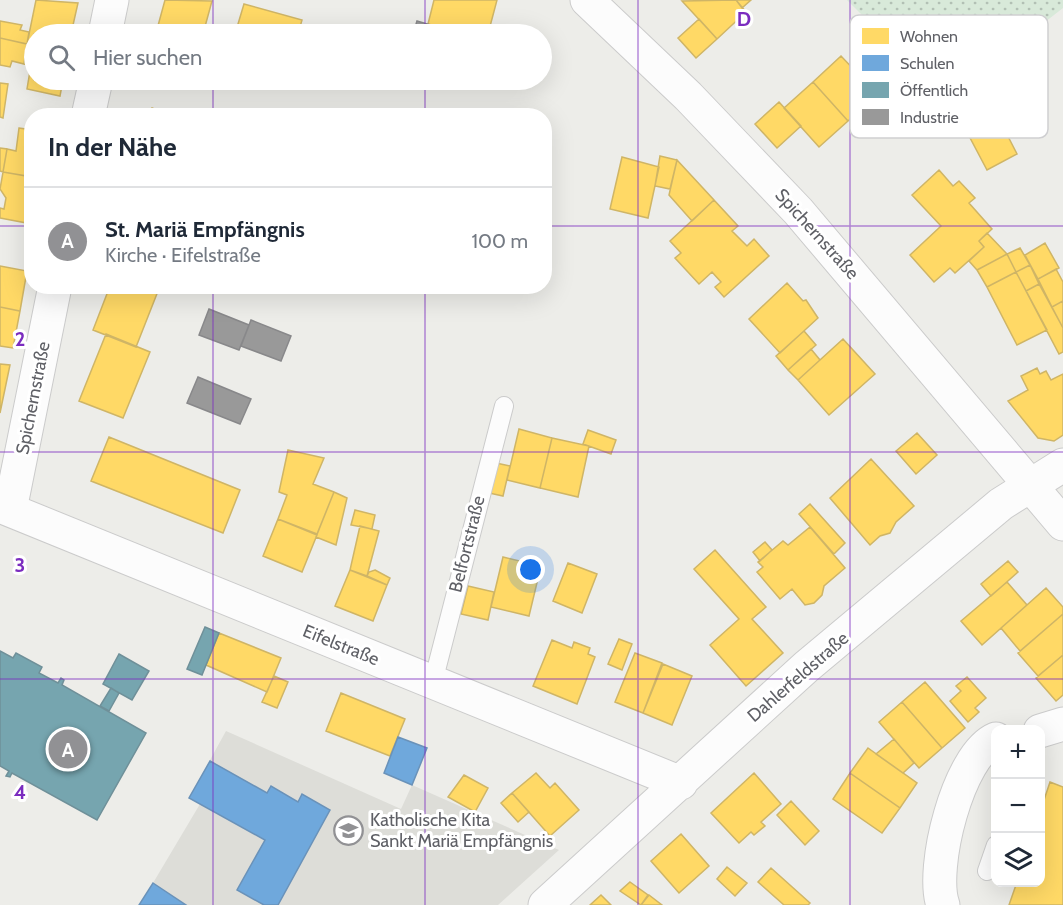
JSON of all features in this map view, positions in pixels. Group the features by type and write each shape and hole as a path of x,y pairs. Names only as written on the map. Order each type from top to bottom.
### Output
{"street":[{"path":"107,24 112,0"},
{"name":"Spichernstraße","path":"587,0 687,96 798,211 1063,524"},
{"path":"90,108 94,90"},
{"name":"Spichernstraße","path":"5,508 53,294"},
{"name":"Dahlerfeldstraße","path":"545,905 806,667 1001,504 1063,465"},
{"name":"Eifelstraße","path":"5,508 681,783"},
{"path":"1045,730 1063,724"},
{"path":"943,905 938,883 949,818 973,761 981,750 991,743"}],"lane":[{"name":"Belfortstraße","path":"433,682 504,406"},
{"path":"987,870 991,859"}],"shaded area":[{"name":"Katholische Kita Sankt Mariä Empfängnis","path":"226,731 401,809 412,785 559,850 498,905 186,905 153,883 200,804 189,798"}],"green space":[{"path":"847,0 1063,0 1063,8 1048,20 1048,15 862,15"}],"building: Wohnen":[{"path":"36,0 78,3 73,24 31,24"},
{"path":"165,0 212,1 206,24 158,24"},
{"path":"434,0 497,0 491,24 428,24"},
{"path":"736,0 751,0 742,8"},
{"path":"736,0 746,12 717,39 682,1"},
{"path":"244,4 302,20 301,24 238,24"},
{"path":"699,19 717,39 696,58 678,38"},
{"path":"0,21 22,25 20,30 24,31 24,43 0,38"},
{"path":"0,38 24,43 24,64 12,61 10,67 0,65"},
{"path":"841,56 850,66 850,119 848,121 813,82"},
{"path":"813,82 848,121 819,147 784,108"},
{"path":"0,83 8,84 3,118 0,117"},
{"path":"32,90 61,90 60,96"},
{"path":"779,102 801,126 777,148 755,124"},
{"path":"19,128 24,129 24,176 3,172 7,149 16,151"},
{"path":"970,138 1009,138 1017,154 987,170"},
{"path":"0,148 7,149 3,172 0,171"},
{"path":"660,156 677,160 670,189 655,186"},
{"path":"622,157 659,167 648,218 610,209"},
{"path":"677,160 714,200 692,221 669,195"},
{"path":"939,170 953,186 959,181 975,198 969,203 992,229 979,241 984,247 955,273 950,268 934,282 910,255 941,226 912,195"},
{"path":"3,172 24,176 24,222 0,218 0,208 4,209 6,198 0,189"},
{"path":"714,200 738,226 732,231 747,246 754,239 769,256 724,297 715,287 721,282 712,272 699,284 675,258 681,253 670,241"},
{"path":"987,233 1007,254 977,270 969,261 984,247 979,241"},
{"path":"1045,243 1059,268 1038,279 1025,255"},
{"path":"1020,248 1030,265 1016,272 1007,254"},
{"path":"1007,254 1016,272 987,287 977,270"},
{"path":"1030,265 1039,284 1026,291 1016,272"},
{"path":"0,266 24,270 20,311 0,307"},
{"path":"1056,269 1063,282 1063,301 1052,307 1038,279"},
{"path":"1016,272 1047,330 1017,345 987,287"},
{"path":"787,283 803,301 806,300 818,318 780,353 749,319"},
{"path":"1039,284 1063,328 1063,352 1059,354 1026,291"},
{"path":"107,294 157,294 136,347 93,330"},
{"path":"1063,301 1063,328 1052,307"},
{"path":"0,307 20,311 13,348 0,346"},
{"path":"804,331 816,345 788,370 776,356"},
{"path":"106,334 150,352 123,418 79,401"},
{"path":"843,339 875,374 829,415 798,380"},
{"path":"811,349 820,360 798,380 788,370"},
{"path":"0,364 10,365 0,413"},
{"path":"1037,368 1040,374 1046,371 1051,380 1063,374 1063,435 1054,441 1038,438 1008,401 1028,390 1021,376"},
{"path":"519,429 552,438 540,488 507,480"},
{"path":"588,430 616,440 611,454 583,444"},
{"path":"917,433 937,455 916,474 896,451"},
{"path":"109,437 240,490 223,533 91,481"},
{"path":"552,438 589,446 578,497 540,488"},
{"path":"288,450 324,458 313,484 334,492 317,534 278,519 287,495 279,492"},
{"path":"871,459 914,506 896,522 890,533 880,536 870,545 830,498"},
{"path":"496,463 510,466 503,496 489,493"},
{"path":"334,492 347,498 336,545 316,537"},
{"path":"810,504 845,543 834,554 799,514"},
{"path":"355,510 375,515 372,529 351,525"},
{"path":"278,519 317,535 302,572 263,556"},
{"path":"360,526 379,531 367,576 350,570"},
{"path":"810,527 845,568 824,586 822,595 814,603 805,605 792,589 780,599 757,572 763,567 758,562 783,541 788,545"},
{"path":"765,542 772,550 760,561 753,552"},
{"path":"715,550 766,607 752,619 783,653 746,686 710,645 739,619 694,569"},
{"path":"503,557 541,566 529,616 491,607"},
{"path":"1008,561 1018,572 991,596 981,584"},
{"path":"568,563 597,574 582,613 553,601"},
{"path":"350,570 387,585 373,621 335,606"},
{"path":"375,570 390,578 387,585 367,576 369,572"},
{"path":"1007,582 1027,605 982,645 961,621"},
{"path":"468,586 494,592 488,620 461,614"},
{"path":"1046,588 1063,607 1063,614 1020,651 1001,628"},
{"path":"1063,614 1063,655 1038,676 1018,653"},
{"path":"219,633 281,658 267,692 206,665"},
{"path":"619,639 632,644 622,670 608,664"},
{"path":"552,640 572,648 574,642 590,648 588,654 595,657 577,704 533,686"},
{"path":"635,653 662,663 643,713 615,702"},
{"path":"1063,655 1063,695 1056,701 1036,678"},
{"path":"663,664 692,676 672,725 643,713"},
{"path":"274,676 288,682 277,708 262,702"},
{"path":"967,677 986,698 975,708 979,712 968,722 950,701 961,691 956,686"},
{"path":"925,682 965,728 942,748 902,702"},
{"path":"341,693 405,719 390,756 326,731"},
{"path":"902,702 942,748 919,768 879,722"},
{"path":"894,739 914,763 903,773 876,754"},
{"path":"868,748 917,783 900,808 850,773"},
{"path":"536,773 550,788 555,783 579,810 550,836 512,793"},
{"path":"754,773 781,804 761,822 765,826 754,835 751,832 739,843 711,813"},
{"path":"850,773 900,808 882,833 833,799"},
{"path":"464,775 488,788 475,812 448,797"},
{"path":"1050,782 1063,787 1063,905 1009,905 1015,887 1045,887 1045,797"},
{"path":"512,793 529,812 518,822 501,803"},
{"path":"791,801 819,831 805,845 777,815"},
{"path":"681,834 709,866 679,893 651,861"},
{"path":"727,867 747,883 735,896 717,879"},
{"path":"771,868 810,903 808,905 784,905 758,882"},
{"path":"630,882 648,895 641,905 620,891"},
{"path":"601,895 611,905 590,905"},
{"path":"649,895 662,905 641,905"}],"building: Schulen":[{"path":"398,737 427,748 412,785 384,773"},
{"path":"210,761 267,793 271,786 298,802 302,794 330,810 278,905 264,905 237,890 265,840 189,798"},
{"path":"153,883 186,905 139,905"}],"building: Öffentlich":[{"path":"205,627 219,633 202,675 187,669"},
{"path":"0,651 13,658 16,653 42,667 39,673 58,683 61,678 64,680 62,685 146,733 97,820 12,773 10,777 6,776 9,771 0,766"},
{"path":"119,654 149,671 132,700 103,684"},
{"path":"111,688 119,693 109,711 100,706"}],"building: Industrie":[{"path":"209,309 249,325 239,350 199,335"},
{"path":"251,320 291,336 281,361 241,346"},
{"path":"198,377 251,399 240,424 187,403"}],"place":[{"name":"St. Mariä Empfängnis","path":"68,749"},
{"name":"Katholische Kita Sankt Mariä Empfängnis","path":"349,830"}]}
